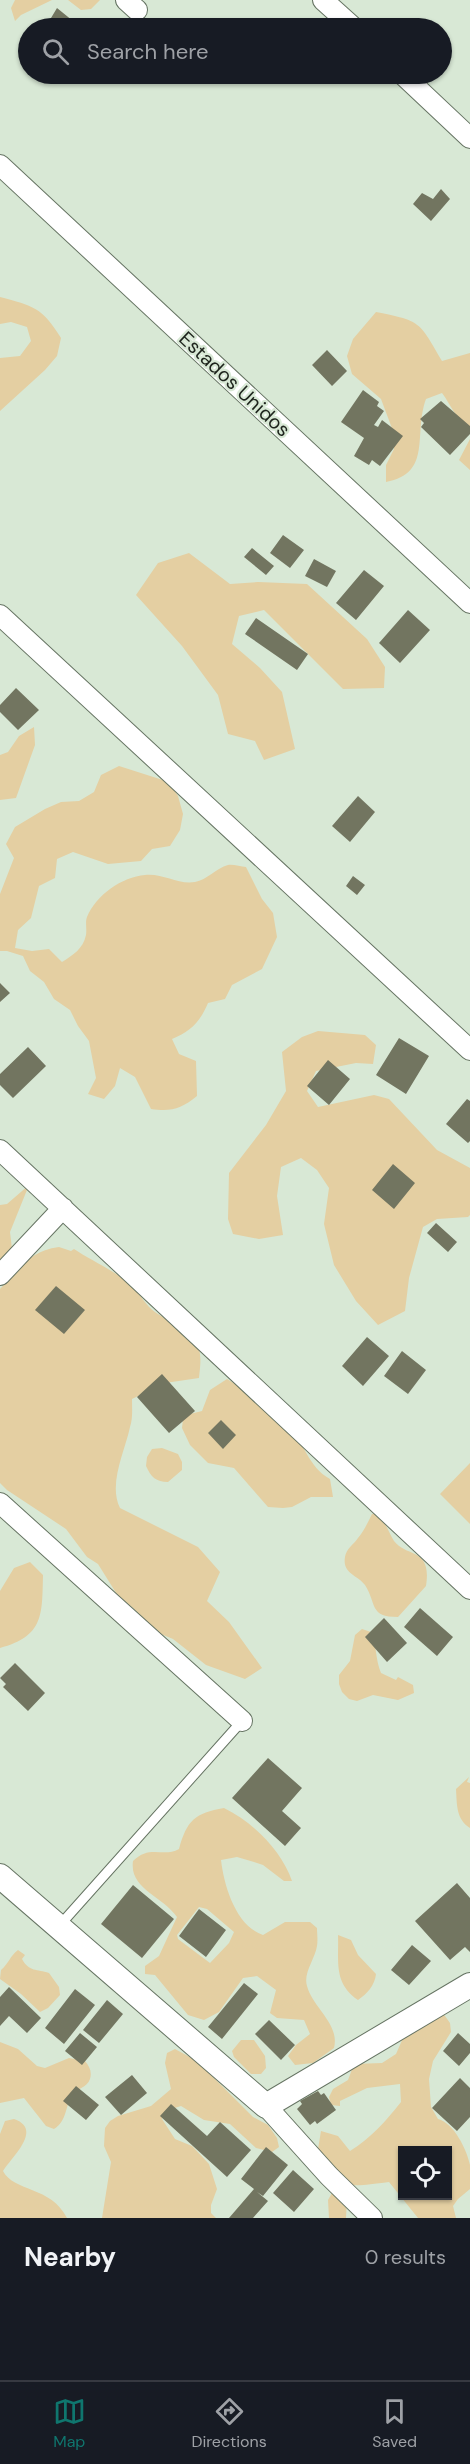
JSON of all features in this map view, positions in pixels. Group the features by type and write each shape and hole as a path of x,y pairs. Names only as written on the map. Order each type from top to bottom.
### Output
{"street":[{"path":"323,0 343,18"},
{"path":"413,84 470,138"},
{"name":"Estados Unidos","path":"0,165 470,603"},
{"path":"0,615 470,1050"},
{"path":"0,1150 470,1589"},
{"path":"0,1275 63,1208"},
{"path":"0,1503 242,1721"},
{"path":"0,1876 266,2106 329,2176 372,2218"},
{"path":"266,2106 470,1985"}],"lane":[{"path":"58,1926 242,1721"}],"shaded area":[{"path":"15,0 52,0 21,15 15,21 11,8"},
{"path":"68,0 100,0 91,9 81,10"},
{"path":"0,297 36,309 48,320 61,338 57,356 0,411 0,358 20,356 31,341 27,327 11,322 0,324"},
{"path":"376,312 402,318 417,325 423,330 442,361 470,353 470,427 457,416 442,393 426,399 422,412 416,461 401,477 386,482 386,465 394,449 393,431 381,399 352,374 347,356 353,339"},
{"path":"470,439 470,470 459,460"},
{"path":"189,553 230,584 258,582 307,584 367,639 385,667 384,688 343,689 264,610 239,616 232,644 260,668 282,692 295,749 264,760 255,741 228,734 218,695 182,646 136,595 158,563"},
{"path":"34,727 35,745 16,798 0,800 0,755 8,752 19,736"},
{"path":"119,766 169,782 178,796 183,814 180,830 170,846 152,849 141,861 108,864 73,852 57,859 55,878 39,886 31,918 18,930 15,948 32,951 49,949 62,962 83,944 86,935 86,919 91,909 103,895 119,883 145,875 195,882 230,865 246,867 262,899 273,913 277,937 262,969 232,985 225,999 208,1003 202,1016 194,1025 185,1033 172,1039 179,1054 196,1061 197,1096 181,1107 170,1110 151,1109 135,1077 120,1068 115,1086 104,1099 88,1094 96,1078 89,1041 70,1010 54,999 44,982 30,971 23,956 0,951 0,894 14,858 6,844 15,827 61,802 79,801 94,792 101,775"},
{"path":"318,1031 365,1035 376,1045 373,1064 356,1063 316,1071 307,1091 318,1107 374,1095 389,1099 437,1150 470,1168 470,1215 437,1219 423,1227 409,1278 405,1311 378,1325 356,1301 334,1265 324,1224 329,1188 317,1170 301,1158 281,1167 277,1196 283,1235 259,1239 233,1234 228,1219 229,1173 266,1125 286,1091 282,1052 302,1037"},
{"path":"29,1185 10,1232 12,1249 0,1282 0,1205 7,1204"},
{"path":"59,1247 71,1251 74,1249 120,1277 133,1287 152,1309 190,1334 198,1346 199,1378 165,1383 132,1399 131,1424 117,1478 117,1499 120,1508 198,1547 220,1572 207,1601 229,1622 262,1668 245,1679 206,1665 173,1639 156,1632 118,1596 98,1564 87,1557 66,1529 0,1483 0,1289 19,1268 40,1252"},
{"path":"227,1379 267,1405 288,1424 316,1468 330,1479 333,1497 311,1497 292,1507 268,1507 234,1468 208,1463 190,1445 182,1428 183,1419 190,1414 202,1411 210,1390"},
{"path":"162,1448 178,1454 182,1462 182,1470 168,1482 154,1478 146,1466 147,1457 152,1449"},
{"path":"470,1463 470,1524 440,1494"},
{"path":"377,1513 394,1541 422,1559 427,1574 426,1586 398,1617 382,1615 378,1612 365,1585 348,1571 345,1563 347,1552 372,1514"},
{"path":"30,1562 43,1575 41,1613 38,1622 25,1637 0,1648 0,1591 14,1568"},
{"path":"362,1629 371,1632 381,1673 396,1680 398,1677 413,1685 414,1693 398,1700 373,1695 357,1701 349,1699 342,1692 339,1675 350,1661 355,1635"},
{"path":"469,1777 467,1782 470,1783 470,1828 460,1816 456,1789"},
{"path":"224,1808 256,1829 265,1838 281,1859 292,1881 284,1881 263,1865 254,1862 237,1857 221,1860 228,1893 245,1923 263,1935 285,1922 310,1922 317,1928 317,1946 306,1981 310,1994 330,2024 335,2039 334,2048 313,2063 295,2065 288,2056 296,2045 310,2034 304,2020 277,2018 270,2013 276,1990 257,1976 243,1978 219,2012 204,2020 188,2015 155,1975 145,1974 145,1966 159,1956 177,1917 136,1879 133,1861 145,1853 179,1849 185,1831 194,1820 206,1812","holes":["199,1907 207,1909 234,1932 229,1943 210,1963 178,1939 177,1935"]},
{"path":"338,1935 351,1940 358,1955 376,1974 370,1989 358,2000 344,1986 341,1979 338,1963"},
{"path":"18,1950 25,1955 22,1959 27,1966 49,1973 59,1987 60,1995 48,2008 40,2012 0,1979 1,1970"},
{"path":"440,2009 450,2023 451,2032 433,2061 429,2079 431,2107 438,2119 449,2126 459,2138 470,2165 470,2189 453,2206 456,2218 418,2218 404,2200 452,2200 452,2146 398,2146 398,2193 389,2182 361,2185 345,2183 333,2172 318,2149 321,2131 338,2136 350,2151 365,2141 390,2116 401,2102 400,2084 367,2088 340,2101 340,2106 331,2105 329,2097 333,2089 348,2080 354,2064 382,2063 396,2054 403,2038"},
{"path":"241,2040 254,2040 265,2056 266,2068 261,2074 251,2074 234,2057 232,2051"},
{"path":"0,2042 18,2049 37,2066 45,2068 69,2058 85,2061 88,2065 91,2074 89,2082 72,2095 64,2118 54,2129 46,2126 24,2098 0,2103"},
{"path":"175,2049 197,2061 253,2117 268,2125 277,2138 279,2147 272,2152 256,2148 230,2124 204,2120 181,2106 165,2111 162,2119 175,2139 192,2146 209,2164 217,2189 211,2205 211,2213 216,2218 102,2218 111,2162 104,2146 105,2128 118,2116 151,2106 171,2089 165,2063 167,2053"},
{"path":"14,2119 22,2123 26,2129 26,2136 19,2151 3,2171 15,2183 52,2200 67,2218 0,2218 0,2134 5,2121"},
{"path":"332,2193 341,2193 347,2198 346,2218 329,2218 328,2200"}],"building":[{"path":"57,8 69,18 51,18"},
{"path":"441,189 450,199 431,221 413,204 422,193 433,199"},
{"path":"327,350 347,371 332,386 312,365"},
{"path":"363,390 379,402 377,406 384,411 374,425 378,427 382,420 403,436 380,466 372,460 369,465 354,456 364,438 341,422"},
{"path":"441,401 470,426 470,434 450,455 421,427 424,423 420,419"},
{"path":"283,535 304,550 290,568 270,553"},
{"path":"252,548 274,566 266,575 244,557"},
{"path":"314,559 336,571 327,587 305,576"},
{"path":"364,570 384,586 356,620 336,603"},
{"path":"408,610 430,630 400,663 379,643"},
{"path":"256,618 308,654 297,670 245,634"},
{"path":"16,688 39,710 18,730 0,712 0,705"},
{"path":"358,796 375,812 350,842 332,826"},
{"path":"353,876 365,885 357,895 346,886"},
{"path":"0,983 10,993 0,1002"},
{"path":"399,1038 429,1056 406,1094 376,1075"},
{"path":"28,1047 46,1066 13,1098 0,1085 0,1074"},
{"path":"328,1060 350,1079 329,1105 307,1086"},
{"path":"467,1099 470,1101 470,1141 468,1143 446,1124"},
{"path":"393,1164 415,1183 394,1209 372,1190"},
{"path":"436,1223 457,1242 448,1252 427,1233"},
{"path":"56,1286 85,1310 64,1334 35,1310"},
{"path":"367,1337 389,1356 363,1386 342,1366"},
{"path":"402,1351 426,1370 408,1394 384,1376"},
{"path":"162,1374 195,1411 169,1433 137,1397"},
{"path":"221,1420 236,1435 223,1449 208,1433"},
{"path":"420,1608 453,1637 437,1656 404,1627"},
{"path":"384,1618 407,1643 387,1662 365,1637"},
{"path":"15,1663 45,1693 28,1711 3,1687 6,1684 0,1678"},
{"path":"268,1758 302,1788 282,1811 301,1828 285,1846 232,1798"},
{"path":"457,1883 470,1898 470,1952 465,1947 450,1960 415,1921"},
{"path":"133,1885 174,1919 142,1958 101,1924"},
{"path":"199,1909 226,1930 206,1957 179,1936"},
{"path":"412,1945 431,1961 409,1985 391,1970"},
{"path":"244,1983 258,1994 222,2039 208,2027"},
{"path":"9,1987 41,2018 27,2033 9,2016 0,2026 0,1997"},
{"path":"75,1989 95,2005 64,2044 45,2028"},
{"path":"107,2000 123,2014 99,2043 83,2030"},
{"path":"269,2020 295,2045 281,2060 255,2034"},
{"path":"80,2033 97,2047 82,2065 65,2051"},
{"path":"458,2033 470,2044 470,2053 459,2066 443,2051"},
{"path":"132,2075 147,2093 121,2115 105,2097"},
{"path":"460,2078 470,2088 470,2117 457,2131 432,2108"},
{"path":"76,2086 99,2105 86,2120 63,2101"},
{"path":"318,2091 321,2095 324,2093 336,2110 317,2124 315,2121 310,2125 297,2109 302,2104 300,2101"},
{"path":"171,2104 207,2136 220,2122 251,2150 227,2177 160,2116"},
{"path":"266,2147 288,2165 263,2196 257,2192 268,2201 253,2218 229,2218 254,2189 241,2179"},
{"path":"293,2170 314,2189 294,2212 273,2193"}]}
